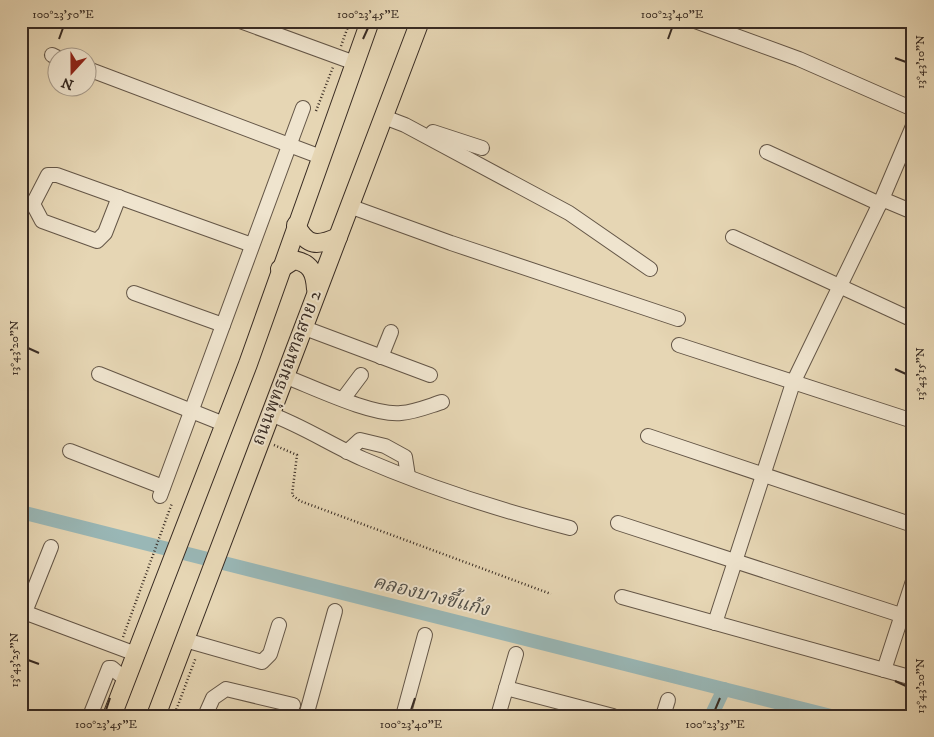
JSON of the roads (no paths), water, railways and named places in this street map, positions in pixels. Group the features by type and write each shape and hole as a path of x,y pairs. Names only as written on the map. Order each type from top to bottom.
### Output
{"main road":[{"path":"112,716 200,482 248,364 280,269 370,21"},
{"name":"ถนนพุทธมณฑลสาย 2","path":"156,716 169,680 193,643 204,589 236,500 420,21"},
{"path":"296,225 301,235 315,244 325,243 338,237"},
{"path":"280,269 294,260 309,266 314,274 316,289"},
{"path":"151,716 169,680"}],"street":[{"path":"240,21 355,63"},
{"path":"695,21 799,59 913,109"},
{"path":"98,73 321,157"},
{"path":"70,451 165,495 191,410 302,108"},
{"path":"384,114 442,136 482,148"},
{"path":"384,114 569,213 650,269"},
{"path":"715,623 793,382 881,201 913,126"},
{"path":"767,152 881,201 913,212"},
{"path":"119,197 105,233 97,241 42,221 27,204 48,175 58,175 119,197 252,245"},
{"path":"349,206 451,243 678,319"},
{"path":"733,237 913,320"},
{"path":"134,293 222,325"},
{"path":"302,327 430,375"},
{"path":"381,357 391,332"},
{"path":"679,345 913,422"},
{"path":"99,374 224,424"},
{"path":"343,399 361,375"},
{"path":"284,376 343,399 393,414 442,402"},
{"path":"270,414 317,434 347,452 408,476 483,504 570,528"},
{"path":"648,436 913,525"},
{"path":"347,452 360,440 385,446 405,457 408,476"},
{"path":"618,523 907,617"},
{"path":"51,547 23,612 136,654"},
{"path":"884,670 907,617 913,582"},
{"path":"622,597 913,678"},
{"path":"306,716 336,611"},
{"path":"193,643 262,662 270,654 279,625"},
{"path":"403,716 425,635"},
{"path":"498,716 516,654"},
{"path":"90,716 109,668 112,668 126,680"},
{"path":"506,688 613,716"},
{"path":"204,716 213,698 226,689 293,705"},
{"path":"663,716 668,700"}],"waterway":[{"name":"คลองบางขี้แก้ง","path":"21,512 831,716"},
{"path":"711,716 724,689"}]}
